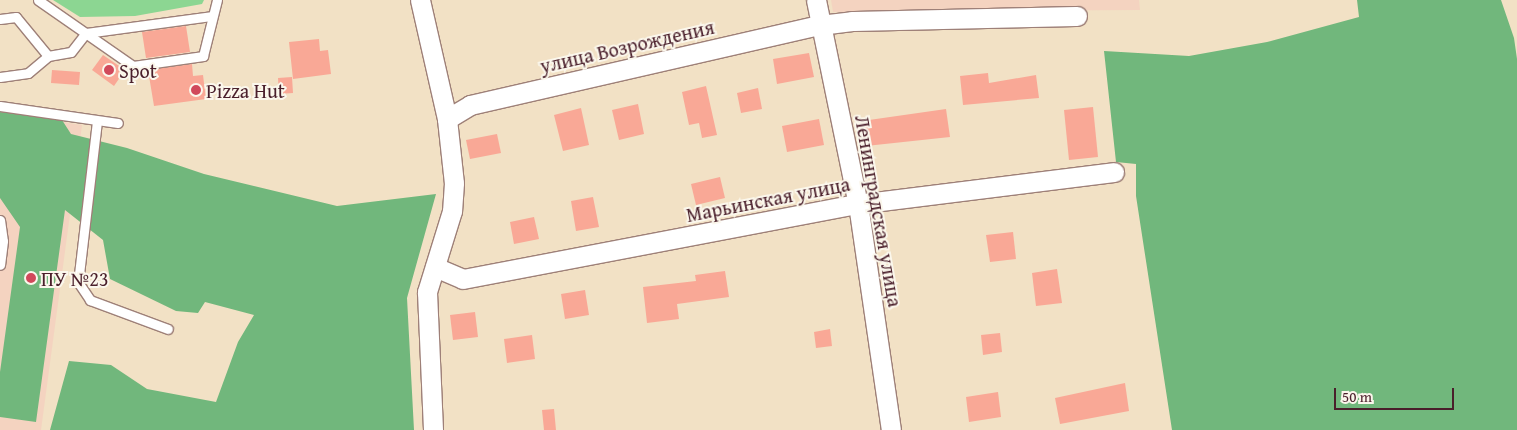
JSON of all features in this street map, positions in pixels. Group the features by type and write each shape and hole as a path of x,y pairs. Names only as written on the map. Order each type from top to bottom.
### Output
{"street":[{"path":"420,0 447,119 454,183 452,211 427,292 433,430"},
{"name":"Ленинградская улица","path":"816,0 858,204 891,430"},
{"name":"улица Возрождения","path":"447,119 470,105 820,25 852,21 1077,16"},
{"name":"Марьинская улица","path":"435,267 463,279 858,204 1114,172"}],"lane":[{"path":"38,0 133,66 202,56 211,16 217,0"},
{"path":"0,76 28,73 48,56 71,52 86,33 211,16"},
{"path":"0,19 16,17 48,56"},
{"path":"0,106 118,123"},
{"path":"97,121 78,282 90,300 168,329"},
{"path":"0,220 3,241 0,265"}],"shaded area":[{"path":"831,0 1139,0 1140,10 833,12"},
{"name":"ПУ №23","path":"0,113 82,125 41,430 0,430"}],"green space":[{"path":"53,0 204,0 202,4 135,16 80,17"},
{"path":"1357,0 1501,0 1514,38 1517,59 1517,430 1172,430 1136,196 1136,164 1116,162 1104,51 1189,56 1267,42 1359,17"},
{"path":"0,112 62,120 71,134 127,148 204,174 337,206 436,194 407,298 414,430 50,430 69,361 111,365 147,389 216,402 238,342 254,315 205,302 198,313 176,311 110,279 103,240 65,210 36,422 0,417 0,372 20,227 0,198"}],"building":[{"path":"186,26 190,52 146,58 142,32"},
{"path":"319,39 320,51 328,50 331,74 293,79 289,42"},
{"path":"809,53 814,77 777,84 773,59"},
{"name":"Spot","path":"103,55 125,70 114,86 92,70"},
{"path":"192,64 193,76 203,75 206,99 154,106 148,70"},
{"path":"52,70 80,72 79,85 51,83"},
{"path":"988,73 989,83 1036,75 1039,98 963,105 960,76"},
{"path":"292,77 293,93 279,94 278,78"},
{"path":"706,86 717,135 702,138 699,123 689,125 682,92"},
{"path":"758,88 762,109 741,113 737,93"},
{"path":"638,104 644,134 619,140 612,110"},
{"path":"1093,107 1098,157 1069,160 1064,110"},
{"path":"581,108 589,145 563,151 554,115"},
{"path":"946,109 950,137 866,146 862,121"},
{"path":"819,119 824,145 787,152 782,126"},
{"path":"497,134 501,153 470,159 466,140"},
{"path":"720,177 725,198 696,205 691,184"},
{"path":"593,197 599,227 576,231 571,201"},
{"path":"534,217 539,239 514,244 510,222"},
{"path":"1013,232 1016,259 990,262 986,235"},
{"path":"1057,269 1062,303 1036,306 1032,273"},
{"path":"725,271 729,297 677,304 679,319 647,323 643,287 696,281 695,275"},
{"path":"585,290 589,315 565,319 561,294"},
{"path":"475,312 478,337 453,340 450,315"},
{"path":"830,329 832,346 816,348 814,332"},
{"path":"1000,333 1002,352 983,355 981,335"},
{"path":"532,335 535,359 507,363 504,339"},
{"path":"1125,383 1129,411 1060,424 1055,398"},
{"path":"998,392 1001,417 969,422 966,397"},
{"path":"554,409 556,430 544,430 542,410"}],"place":[{"name":"Spot","path":"109,70"},
{"name":"Pizza Hut","path":"196,90"},
{"name":"ПУ №23","path":"31,278"}]}
